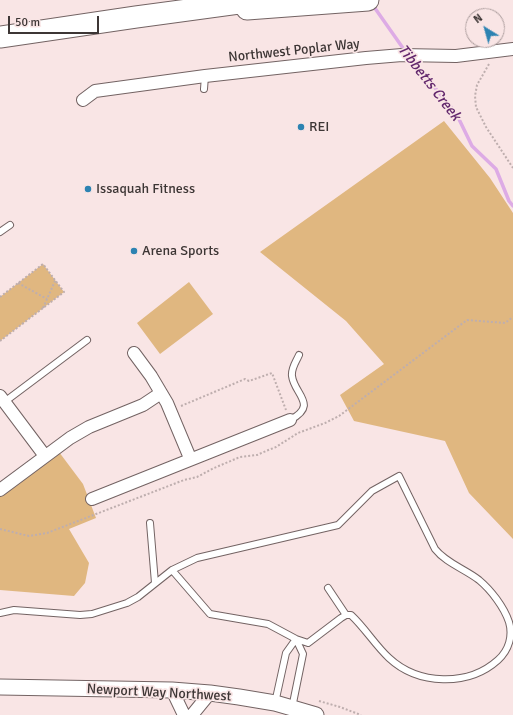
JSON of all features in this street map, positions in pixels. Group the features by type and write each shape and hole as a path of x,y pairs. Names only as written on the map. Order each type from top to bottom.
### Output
{"highway":[{"path":"0,38 136,17 262,0"},
{"path":"136,17 360,1"}],"street":[{"name":"Northwest Poplar Way","path":"83,100 95,91 205,76 402,55 456,56 513,49"},
{"path":"134,353 162,393 190,458"},
{"path":"0,490 70,438 89,427 143,405 162,393"},
{"path":"1,401 44,456"},
{"path":"92,499 190,458 290,420"},
{"name":"Newport Way Northwest","path":"0,687 172,690 210,693 275,703 316,715"},
{"path":"172,690 184,715"},
{"path":"192,715 210,693"}],"lane":[{"path":"204,89 205,76"},
{"path":"0,232 10,224"},
{"path":"1,401 87,340"},
{"path":"290,420 297,416 302,410 304,404 302,396 292,377 292,370 299,355"},
{"path":"0,613 14,610 80,615 92,614 127,603 138,597 172,570 196,558 338,525 372,491 399,476 435,549 441,557 479,580 496,599 510,622 512,632 506,652 486,668 455,680 436,680 401,667 389,659 351,615 346,615 308,643 296,639 268,624 210,614 172,570"},
{"path":"150,523 155,583"},
{"path":"328,588 346,615"},
{"path":"275,703 286,653 296,639"},
{"path":"292,708 303,654 296,639"}],"path":[{"path":"489,52 489,65 477,86 475,96 476,108 486,127 513,168"},
{"path":"0,297 43,264 64,292 0,341"},
{"path":"42,309 56,281"},
{"path":"18,283 47,299"},
{"path":"402,368 467,320 505,323 513,316"},
{"path":"177,408 245,379 249,381 272,373 290,420"},
{"path":"340,707 360,715"}],"shaded area":[{"path":"444,121 490,178 513,213 513,539 469,493 445,441 354,421 340,395 384,364 346,321 260,252"},
{"path":"43,264 64,292 0,341 0,297"},
{"path":"189,282 213,314 160,354 137,323"},
{"path":"56,448 83,484 96,518 69,529 89,563 85,583 74,596 0,590 0,490"}],"waterway":[{"name":"Tibbetts Creek","path":"372,4 405,51"},
{"name":"Tibbetts Creek","path":"410,58 456,113 472,146 496,169 509,201 513,206"}],"place":[{"name":"REI","path":"301,127"},
{"name":"Issaquah Fitness","path":"88,189"},
{"name":"Arena Sports","path":"134,251"}]}
